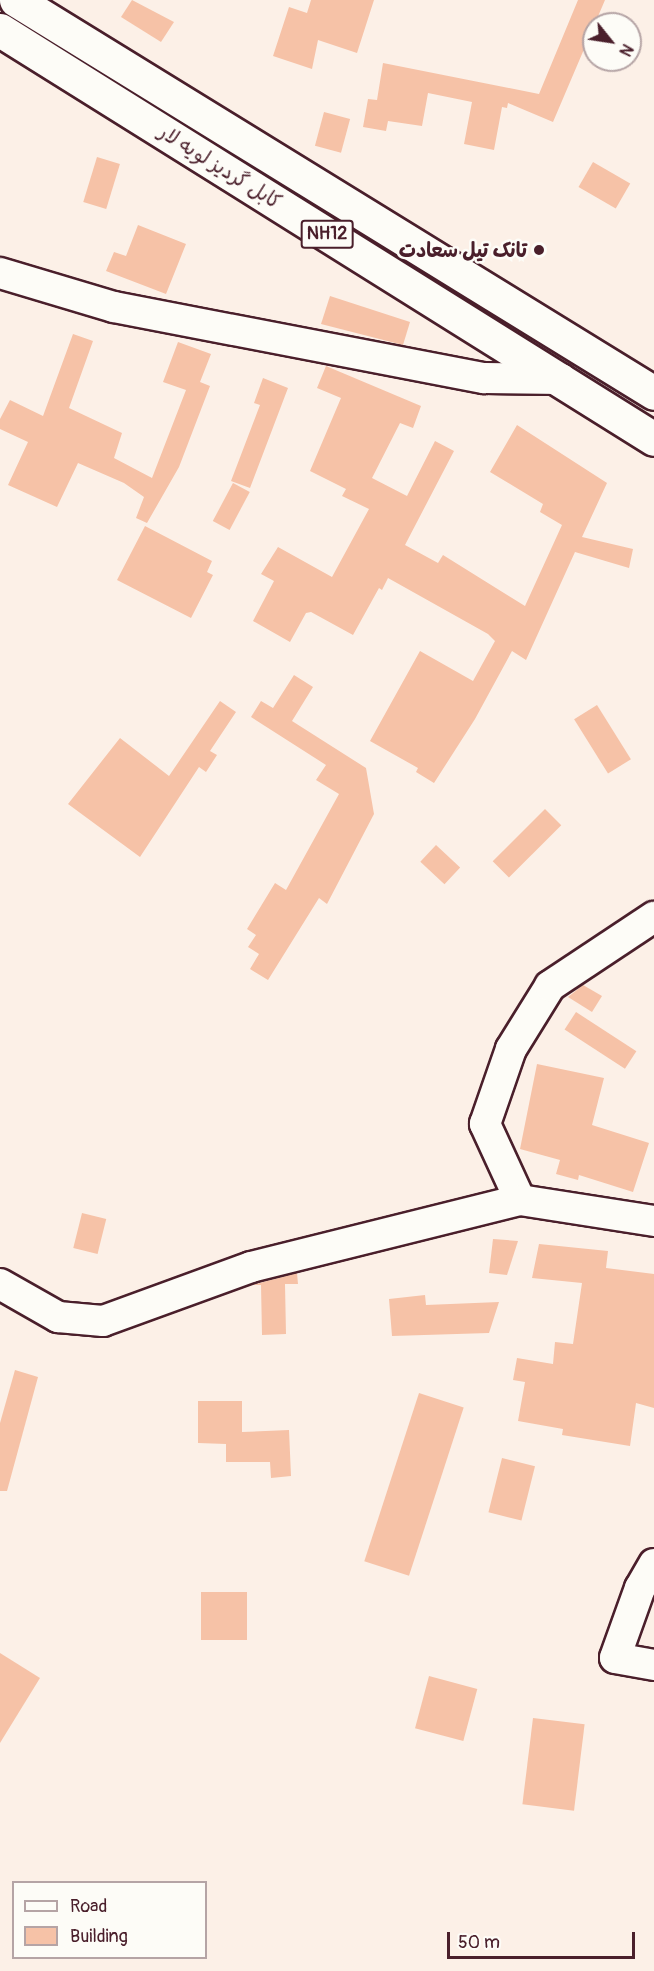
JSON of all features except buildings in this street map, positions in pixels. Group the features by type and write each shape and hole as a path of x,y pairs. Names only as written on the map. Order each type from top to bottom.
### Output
{"highway":[{"name":"کابل گردیز لویه لار","path":"16,0 654,393"},
{"name":"کابل گردیز لویه لار","path":"0,30 654,439"}],"street":[{"path":"0,273 114,307 484,378 561,379"},
{"path":"520,1200 485,1124 511,1049 550,986 654,917"},
{"path":"0,1284 58,1317 104,1321 251,1266 520,1200 654,1221"},
{"path":"654,1564 640,1588 615,1658 654,1665"}],"place":[{"name":"تانک تیل سعادت","path":"539,250"}]}
